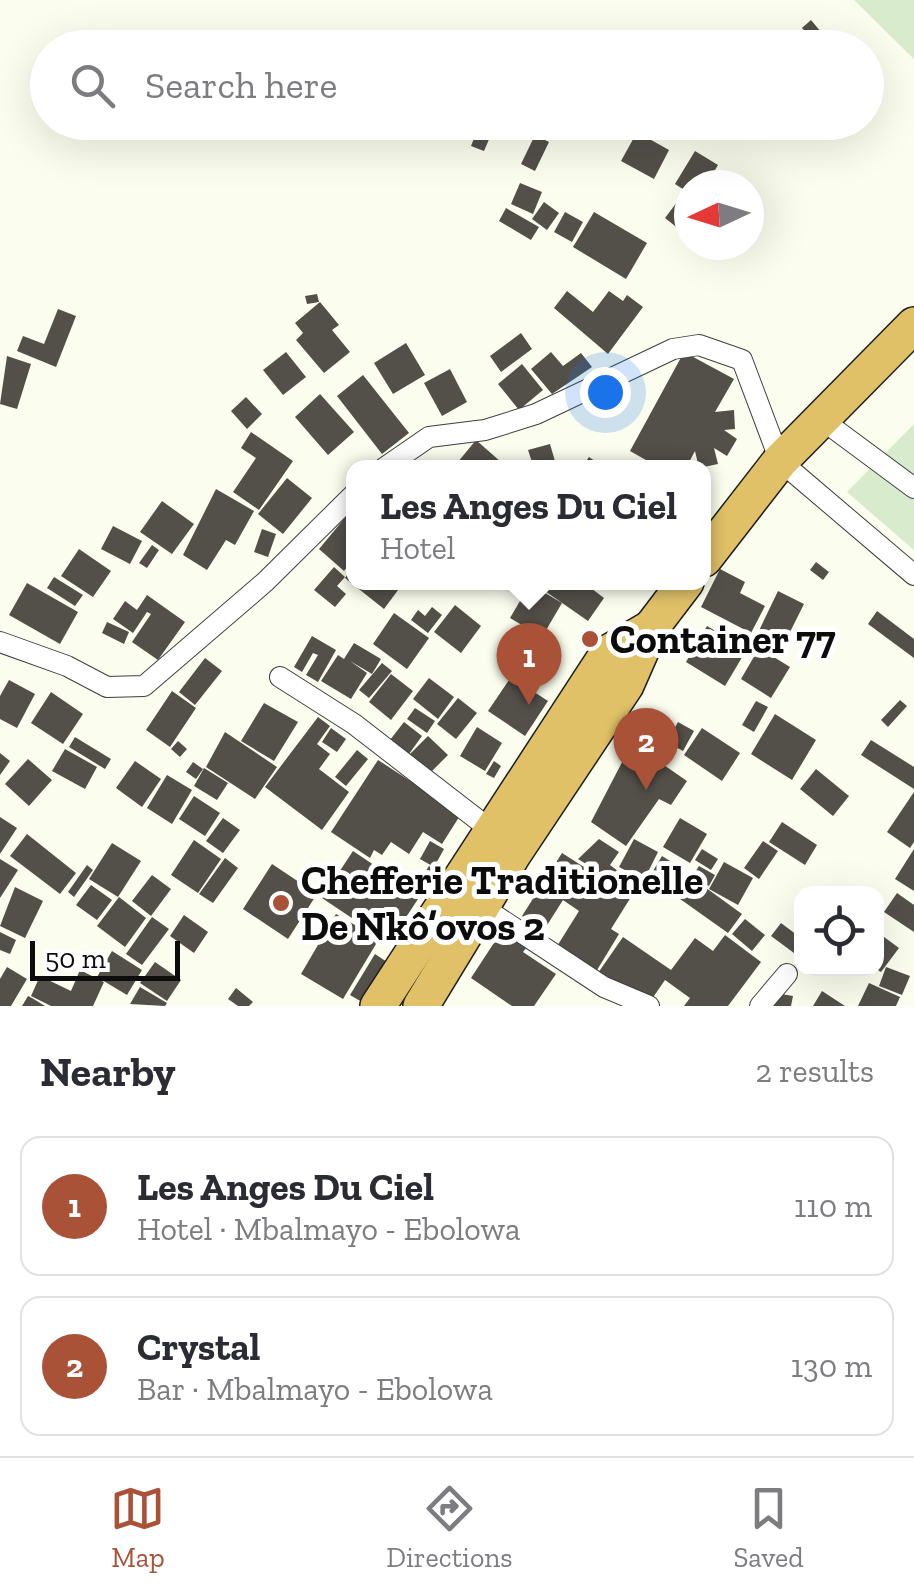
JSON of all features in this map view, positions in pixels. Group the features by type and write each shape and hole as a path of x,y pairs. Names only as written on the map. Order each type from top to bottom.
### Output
{"highway":[{"path":"711,551 780,460 914,325"},
{"path":"421,1006 484,908 514,852 626,685 651,628 680,590"},
{"path":"378,1006 608,653 651,628"}],"street":[{"path":"396,460 429,437 509,424 674,349 699,344 742,360 780,460 914,575"},
{"path":"821,419 914,488"},
{"path":"0,642 67,666 108,687 144,686 265,582 346,502"},
{"path":"280,677 354,724 491,830"},
{"path":"484,908 604,986 649,1006"},
{"path":"760,1006 787,974"}],"green space":[{"path":"854,0 914,0 914,59"},
{"path":"914,424 914,550 847,492"}],"building":[{"path":"811,20 819,30 804,30"},
{"path":"473,140 489,140 484,151 471,146"},
{"path":"533,140 549,142 535,171 521,164"},
{"path":"633,140 651,140 669,150 654,179 621,161"},
{"path":"695,151 718,165 715,170 683,170"},
{"path":"520,183 542,192 533,214 511,204"},
{"path":"544,202 559,213 547,230 532,219"},
{"path":"674,206 674,225 665,218"},
{"path":"506,208 539,227 531,240 499,221"},
{"path":"565,212 583,222 572,242 554,232"},
{"path":"594,212 647,243 626,279 573,247"},
{"path":"567,291 593,312 609,291 623,301 627,295 643,307 608,354 554,308"},
{"path":"317,294 319,302 307,304 305,296"},
{"path":"320,302 339,325 332,330 350,352 324,373 296,340 303,333 295,323"},
{"path":"58,309 76,316 56,367 17,351 23,336 44,344"},
{"path":"521,333 532,349 501,372 490,356"},
{"path":"406,343 425,375 393,394 374,363"},
{"path":"286,352 306,377 283,395 263,370"},
{"path":"551,352 563,366 581,353 592,367 552,394 531,369"},
{"path":"684,352 734,379 715,412 734,410 735,429 724,430 737,439 727,456 714,448 718,464 697,460 695,451 690,460 646,460 630,451"},
{"path":"7,356 31,364 17,409 0,404"},
{"path":"522,364 543,390 519,410 498,384"},
{"path":"450,369 467,402 442,416 424,383"},
{"path":"363,375 409,433 382,454 337,396"},
{"path":"320,394 354,432 328,455 295,417"},
{"path":"246,397 262,414 247,429 231,411"},
{"path":"251,432 293,461 259,510 233,492 256,458 241,448"},
{"path":"476,440 499,460 460,460"},
{"path":"550,444 555,460 531,460 528,450"},
{"path":"287,478 312,498 283,534 258,514"},
{"path":"216,489 254,511 235,545 226,540 207,570 183,555"},
{"path":"162,501 194,524 172,554 140,532"},
{"path":"346,517 344,571 319,549"},
{"path":"113,526 142,541 130,564 101,549"},
{"path":"262,529 276,534 268,557 254,552"},
{"path":"152,545 159,550 147,568 139,563"},
{"path":"79,549 111,571 93,597 61,576"},
{"path":"816,562 829,572 823,580 810,570"},
{"path":"334,567 345,577 337,586 346,594 335,607 314,590"},
{"path":"720,569 745,582 740,593 765,606 751,633 701,607"},
{"path":"54,577 83,595 75,606 47,588"},
{"path":"27,583 78,612 60,644 9,615"},
{"path":"360,590 398,590 384,609"},
{"path":"526,590 540,590 562,603 542,637 510,618"},
{"path":"543,590 594,590 604,598 588,621"},
{"path":"778,591 804,604 779,654 754,641"},
{"path":"147,595 185,622 158,660 132,642 151,614 147,612 133,633 113,619 125,601 137,610"},
{"path":"455,605 481,626 461,653 434,632"},
{"path":"432,607 442,615 428,633 411,620 418,610 425,616"},
{"path":"877,611 914,639 914,658 868,624"},
{"path":"394,613 429,638 407,669 373,644"},
{"path":"107,622 129,632 124,644 102,633"},
{"path":"707,626 747,649 725,686 686,662"},
{"path":"312,636 336,650 318,682 306,675 318,655 313,653 302,672 294,667"},
{"path":"354,643 381,659 372,674 350,661 367,673 351,699 321,681 338,655 344,659"},
{"path":"759,648 790,667 771,698 741,679"},
{"path":"205,658 222,671 195,705 179,692"},
{"path":"382,663 392,671 369,698 359,690"},
{"path":"391,674 413,691 391,720 369,702"},
{"path":"511,677 548,701 525,736 488,711"},
{"path":"429,678 454,697 438,719 413,699"},
{"path":"9,680 35,694 17,728 0,719 0,696"},
{"path":"172,691 196,708 170,747 146,730"},
{"path":"51,692 83,714 63,744 31,723"},
{"path":"458,698 477,713 456,739 437,724"},
{"path":"900,700 907,706 888,727 881,720"},
{"path":"756,701 768,707 754,732 742,725"},
{"path":"264,703 298,722 274,761 241,741"},
{"path":"415,708 435,721 427,733 407,719"},
{"path":"775,714 816,740 792,780 751,754"},
{"path":"318,717 330,726 317,744 330,754 319,769 349,792 322,830 265,787"},
{"path":"404,722 422,736 409,754 390,740"},
{"path":"678,722 694,731 683,751 667,742"},
{"path":"477,727 502,743 485,771 460,756"},
{"path":"331,728 346,739 337,752 322,742"},
{"path":"702,728 740,753 722,781 684,755"},
{"path":"225,732 277,767 255,799 206,767"},
{"path":"428,736 448,755 428,775 409,755"},
{"path":"75,737 111,759 105,769 69,747"},
{"path":"871,740 914,767 914,789 861,755"},
{"path":"178,741 187,749 180,757 171,749"},
{"path":"632,743 687,781 671,805 659,799 626,846 591,822"},
{"path":"65,749 97,767 85,789 52,771"},
{"path":"357,750 368,759 346,786 335,777"},
{"path":"0,753 10,761 0,775"},
{"path":"28,759 52,780 29,806 5,784"},
{"path":"378,760 461,814 442,844 423,832 409,854 391,842 382,855 374,850 370,858 331,832"},
{"path":"135,761 161,779 142,807 116,788"},
{"path":"494,761 501,766 494,778 486,774"},
{"path":"193,762 203,769 196,779 186,772"},
{"path":"204,768 228,783 217,800 194,786"},
{"path":"816,769 849,796 833,816 800,789"},
{"path":"167,775 192,790 172,824 147,808"},
{"path":"914,792 914,842 910,848 887,832"},
{"path":"194,796 220,813 205,836 179,819"},
{"path":"0,817 17,828 0,854"},
{"path":"223,818 240,830 223,853 206,841"},
{"path":"680,818 707,834 690,863 663,847"},
{"path":"782,822 817,845 805,865 769,842"},
{"path":"27,834 76,873 60,894 10,856"},
{"path":"599,839 619,852 610,865 618,871 612,880 578,859"},
{"path":"634,839 658,852 644,880 619,867"},
{"path":"194,840 221,859 198,893 171,875"},
{"path":"430,841 444,849 434,867 420,859"},
{"path":"763,841 778,851 759,879 744,868"},
{"path":"112,843 141,861 118,897 89,879"},
{"path":"702,849 718,859 711,870 695,860"},
{"path":"914,849 914,891 895,879"},
{"path":"353,851 420,896 389,943 322,898"},
{"path":"562,853 631,897 611,929 619,934 594,975 549,959 579,911 563,900 544,930 522,916"},
{"path":"662,856 678,866 666,885 650,876"},
{"path":"225,858 238,868 213,903 199,894"},
{"path":"0,859 18,870 0,898"},
{"path":"724,862 753,878 738,905 709,889"},
{"path":"272,864 317,894 288,939 243,909"},
{"path":"87,865 93,870 74,897 68,892"},
{"path":"429,866 443,876 429,897 415,888"},
{"path":"699,866 715,875 709,886 692,877"},
{"path":"680,869 742,914 728,933 666,889"},
{"path":"152,875 171,889 151,916 132,901"},
{"path":"91,885 112,900 97,920 76,905"},
{"path":"15,887 43,901 25,938 0,926"},
{"path":"897,893 914,905 914,932 884,912"},
{"path":"119,897 146,918 125,947 97,926"},
{"path":"336,914 379,939 343,999 301,974"},
{"path":"184,915 208,932 194,953 170,936"},
{"path":"152,917 169,929 142,965 126,954"},
{"path":"745,919 765,935 752,951 732,934"},
{"path":"781,923 794,933 794,953 771,936"},
{"path":"505,926 530,943 523,952 556,974 534,1006 512,1006 471,978"},
{"path":"0,932 16,940 10,954 0,950"},
{"path":"725,935 761,962 728,1006 684,1006 690,998 665,980 647,1006 598,973 623,937 671,970 695,938 713,951"},
{"path":"884,937 899,948 884,968"},
{"path":"112,951 142,970 127,995 97,977"},
{"path":"375,954 387,962 362,1002 350,995"},
{"path":"155,962 181,980 167,1001 140,983"},
{"path":"7,967 27,979 11,1006 0,1006 0,979"},
{"path":"886,967 910,976 902,995 879,986"},
{"path":"80,970 104,982 93,1006 51,1006 31,996 40,976 71,991"},
{"path":"869,983 900,997 896,1006 858,1006"},
{"path":"140,987 167,1003 165,1006 130,1004"},
{"path":"236,988 253,1002 249,1006 238,1006 228,999"},
{"path":"764,991 793,996 791,1006 762,1006"},
{"path":"822,991 845,1006 813,1006"},
{"path":"28,996 32,998 45,1006 22,1006"}],"place":[{"name":"Container 77","path":"590,639"},
{"name":"Les Anges Du Ciel","path":"529,705"},
{"name":"Crystal","path":"646,790"},
{"name":"Chefferie Traditionelle De Nkô’ovos 2","path":"281,903"}]}
